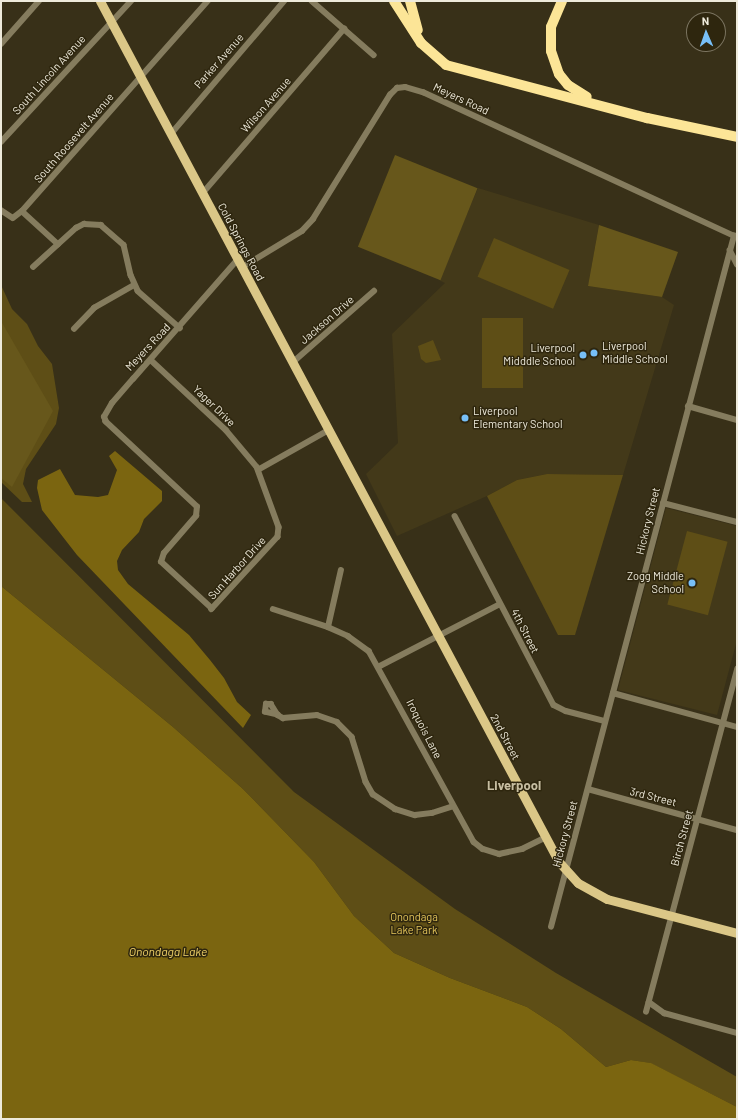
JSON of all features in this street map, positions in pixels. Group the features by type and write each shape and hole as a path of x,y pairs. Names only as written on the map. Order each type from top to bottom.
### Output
{"highway":[{"path":"394,1 432,55 460,70 679,125 737,137"},
{"path":"406,1 413,30"},
{"path":"410,1 419,32 426,44 443,58 468,68 587,97 652,115 679,125"},
{"path":"562,1 551,27 550,51 559,74 568,85 587,97"}],"main road":[{"name":"Cold Springs Road","path":"100,1 362,492"},
{"name":"2nd Street","path":"362,492 545,838 566,871 578,883 607,899 737,933"}],"street":[{"path":"1,44 40,1"},
{"name":"South Lincoln Avenue","path":"1,142 131,1"},
{"name":"South Roosevelt Avenue","path":"22,211 208,1"},
{"name":"Parker Avenue","path":"171,134 284,1"},
{"path":"312,1 374,55"},
{"name":"Wilson Avenue","path":"202,194 344,29"},
{"name":"Meyers Road","path":"133,448 106,422 104,417 112,403 239,264 302,232 313,219 390,95 397,88 405,87 423,92 736,236"},
{"path":"1,210 13,218 22,211 58,244"},
{"path":"33,267 58,244 84,224 101,225 124,245 134,285 180,328"},
{"name":"Hickory Street","path":"551,927 688,406 730,250 736,236"},
{"path":"730,250 737,264"},
{"path":"74,329 94,308 134,285"},
{"name":"Jackson Drive","path":"292,363 374,292"},
{"name":"Yager Drive","path":"151,360 226,430 258,470"},
{"path":"688,406 737,420"},
{"path":"258,470 329,430"},
{"name":"Sun Harbor Drive","path":"133,448 197,507 196,516 164,553 161,562 162,566 212,609 216,608 280,532 258,470"},
{"path":"663,503 737,522"},
{"name":"4th Street","path":"455,516 554,705 566,711 605,721"},
{"path":"328,627 341,570"},
{"path":"380,666 500,604"},
{"name":"Iroquois Lane","path":"273,609 328,627 364,646 380,666 453,806 474,842 493,853 507,854 545,838"},
{"name":"Birch Street","path":"646,1012 737,669"},
{"path":"613,693 737,727"},
{"path":"278,715 282,718 316,714 337,722 346,729 373,794 396,809 415,815 432,813 453,806"},
{"name":"3rd Street","path":"588,789 737,830"},
{"path":"649,1002 664,1013 737,1033"}],"shaded area":[{"path":"395,155 478,188 440,280 358,247"},
{"path":"478,188 599,225 588,286 662,297 674,305 623,475 547,474 517,480 487,496 397,536 366,474 398,443 392,334 445,283 439,280"},
{"path":"599,225 678,252 662,297 588,286"},
{"path":"1,321 53,411 12,487 1,478"},
{"name":"Zogg Middle School","path":"666,508 737,526 737,640 717,715 618,690"}],"green space":[{"path":"494,238 569,270 553,309 478,277"},
{"path":"1,285 12,309 27,324 38,346 52,364 59,408 56,424 26,469 23,484 32,502 22,502 1,482"},
{"path":"482,318 523,318 523,388 482,388"},
{"path":"433,340 441,360 426,363 421,359 418,346"},
{"path":"547,474 623,475 575,635 558,635 487,496 517,480"},
{"name":"Onondaga Lake Park","path":"1,498 294,792 455,909 556,973 737,1077 737,1107 650,1063 631,1060 606,1067 561,1029 527,1007 450,978 394,953 354,916 314,862 243,789 173,727 1,586"},
{"path":"687,531 728,542 708,615 667,604"}],"water":[{"path":"115,451 162,491 162,501 144,519 139,532 122,550 117,561 118,570 128,584 189,635 210,660 224,678 237,702 251,715 243,728 77,555 42,510 37,488 38,480 60,469 75,495 98,497 108,495 117,470 109,456"},
{"name":"Onondaga Lake","path":"1,586 173,727 243,789 314,862 354,916 394,953 450,978 527,1007 561,1029 606,1067 631,1060 651,1063 737,1107 737,1119 1,1119"}],"place":[{"name":"Liverpool Middle School","path":"594,353"},
{"name":"Liverpool Midddle School","path":"583,355"},
{"name":"Liverpool Elementary School","path":"465,418"},
{"name":"Zogg Middle School","path":"692,583"}],"district":[{"name":"Liverpool","path":"514,785"}]}
